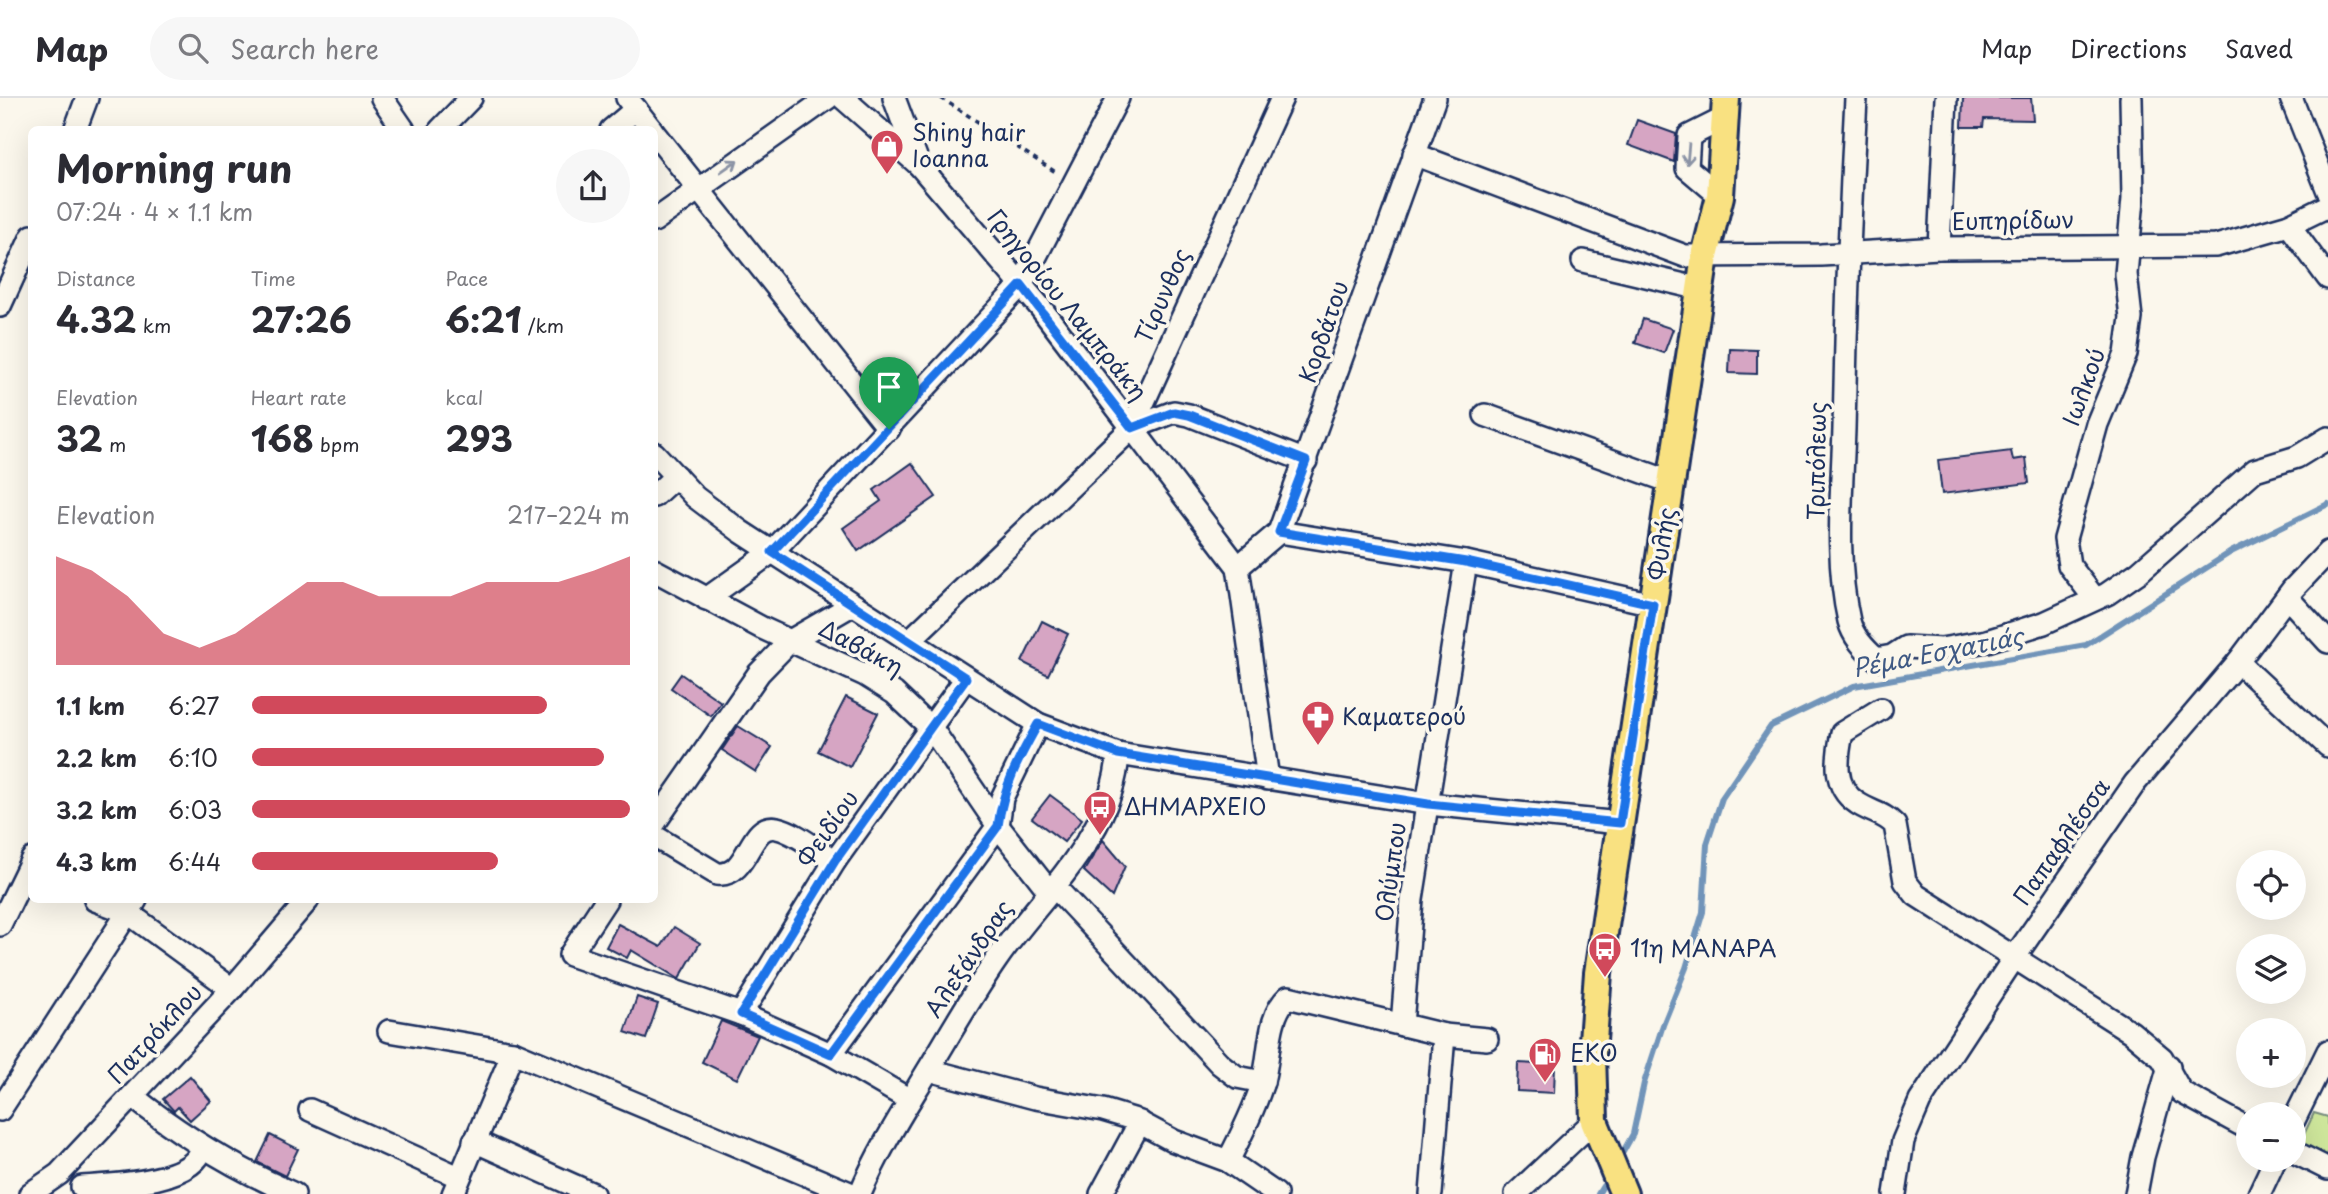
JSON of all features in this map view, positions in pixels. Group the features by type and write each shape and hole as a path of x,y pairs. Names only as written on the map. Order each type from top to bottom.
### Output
{"main road":[{"name":"Φυλής","path":"1624,1194 1594,1121 1592,1054 1598,973 1705,256 1720,196 1725,108"}],"street":[{"path":"76,126 87,98"},
{"path":"382,98 401,126"},
{"path":"444,126 471,98"},
{"path":"658,218 828,98"},
{"path":"843,98 919,166"},
{"name":"Γρηγορίου Λαμπράκη","path":"894,98 919,166 1021,285 1238,567 1268,779"},
{"path":"706,599 772,552 1021,285 1118,98"},
{"name":"Τίρυνθος","path":"910,640 1132,428 1282,98"},
{"path":"1848,254 1856,98"},
{"path":"1939,248 1946,98"},
{"name":"Ιωλκού","path":"2095,599 2068,565 2065,539 2096,424 2126,354 2131,318 2126,274 2131,246 2131,98"},
{"path":"2291,98 2328,191"},
{"name":"Κορδάτου","path":"1238,567 1279,532 1431,100"},
{"path":"614,126 631,104 649,126"},
{"path":"658,137 889,429"},
{"name":"Ευπηρίδων","path":"1414,154 1685,256 1848,254 1939,248 2216,246 2289,225 2328,206"},
{"path":"2289,225 2328,278"},
{"path":"0,306 28,245"},
{"name":"Τριπόλεως","path":"1848,254 1842,504 1844,589 1850,624 1861,645 1876,659 1892,656 1906,647 1941,649 1987,641 2044,623 2095,599"},
{"path":"1583,261 1701,289"},
{"path":"1132,428 1174,412 1189,415 1306,461"},
{"path":"1485,415 1671,482"},
{"path":"2095,599 2139,572 2255,470 2297,457 2328,438"},
{"path":"658,457 695,497 772,552 1038,724 1118,754 1428,804 1620,823"},
{"path":"658,492 676,476"},
{"path":"1279,532 1466,562 1653,604"},
{"name":"Παπαφλέσσα","path":"1895,1194 1908,1125 1920,1101 2014,958 2135,783 2238,662 2290,594 2328,552"},
{"name":"Ολύμπου","path":"1402,1025 1412,899 1466,562"},
{"name":"Δαβάκη","path":"658,572 706,599 883,685 932,729 998,826 1051,888 1220,1064 1237,1077 1263,1082"},
{"path":"2290,594 2328,620"},
{"path":"2290,594 2328,642"},
{"path":"658,818 758,673 790,641 852,606"},
{"path":"2238,662 2328,746"},
{"name":"Φειδίου","path":"741,1014 835,861 966,678"},
{"path":"1881,709 1842,733 1836,761 1838,777 1857,803 1873,809 1895,825 1905,881 1916,895 2131,1031 2169,1066 2181,1092 2236,1122"},
{"path":"831,1054 998,826 1002,798 1014,768 1038,724"},
{"name":"Αλεξάνδρας","path":"860,1194 876,1158 996,960 1091,833 1108,799 1117,769 1118,754"},
{"path":"658,838 717,874 727,875 735,870 761,832 769,827 780,828 835,861"},
{"path":"0,925 28,870"},
{"path":"114,903 132,906 232,989"},
{"name":"Πατρόκλου","path":"30,1194 59,1174 232,989 305,903"},
{"path":"604,903 570,955 741,1014 831,1054 910,1100"},
{"path":"0,1110 132,906"},
{"path":"1228,1161 1251,1115 1263,1082 1277,1007 1288,997 1444,1035 1487,1039"},
{"path":"389,1031 513,1052 852,1194"},
{"path":"1431,1194 1444,1035"},
{"path":"2303,1102 2328,1051"},
{"path":"310,1110 456,1185 513,1052"},
{"path":"2136,1194 2143,1157 2169,1066"},
{"path":"929,1070 1035,1098 1103,1110 1140,1122 1174,1141 1228,1161 1276,1194"},
{"path":"132,1096 202,1148 294,1194"},
{"path":"1516,1194 1594,1121"},
{"path":"1101,1194 1140,1122"},
{"path":"474,1141 593,1194"},
{"path":"59,1174 88,1191 159,1178 183,1169 201,1154 202,1148"},
{"path":"2306,1158 2328,1169"},
{"path":"2259,1194 2269,1172"}],"path":[{"path":"941,98 1075,184"}],"green space":[{"path":"2314,1113 2328,1117 2328,1156 2306,1146 2306,1130"}],"building":[{"path":"1963,98 2031,98 2033,120 1984,119 1983,127 1962,127"},
{"path":"1637,120 1676,134 1674,162 1628,145"},
{"path":"1643,319 1673,329 1664,353 1635,343"},
{"path":"1730,349 1757,350 1757,374 1729,373"},
{"path":"2011,451 2013,460 2026,458 2029,483 1942,494 1938,460"},
{"path":"912,463 936,497 858,551 843,528 881,501 874,490"},
{"path":"1042,621 1068,634 1048,675 1022,662"},
{"path":"681,674 721,702 711,716 671,688"},
{"path":"846,697 878,713 850,767 818,751"},
{"path":"738,726 772,747 756,772 722,750"},
{"path":"1050,795 1082,819 1064,842 1032,818"},
{"path":"1103,840 1125,866 1112,897 1084,871"},
{"path":"618,924 661,947 674,927 700,943 679,979 631,950 627,958 606,947"},
{"path":"637,997 658,1004 646,1039 625,1032"},
{"path":"721,1021 758,1036 737,1079 702,1062"},
{"path":"1518,1063 1555,1065 1554,1093 1517,1091"},
{"path":"190,1076 211,1101 190,1120 178,1107 174,1111 163,1099"},
{"path":"270,1135 298,1149 285,1176 257,1162"}],"waterway":[{"name":"Ρέμα Εσχατιάς","path":"1623,1152 1633,1134 1644,1083 1686,968 1703,912 1707,844 1722,798 1771,726 1854,686 2086,645 2231,552 2328,504"},
{"name":"Ρέμα Εσχατιάς","path":"1598,1194 1603,1186"}],"place":[{"name":"Shiny hair Ioanna","path":"887,176"},
{"name":"Καματερού","path":"1318,747"},
{"name":"ΔΗΜΑΡΧΕΙΟ","path":"1100,837"},
{"name":"11η ΜΑΝΑΡΑ","path":"1605,979"},
{"name":"EKO","path":"1545,1084"}],"route":[{"path":"1021,285 1132,428 1174,412 1189,415 1306,461 1279,532 1466,562 1653,604 1620,823 1428,804 1118,754 1038,724 1014,768 1002,798 998,826 831,1054 741,1014 835,861 966,678 772,552 889,429 1021,285"}]}
